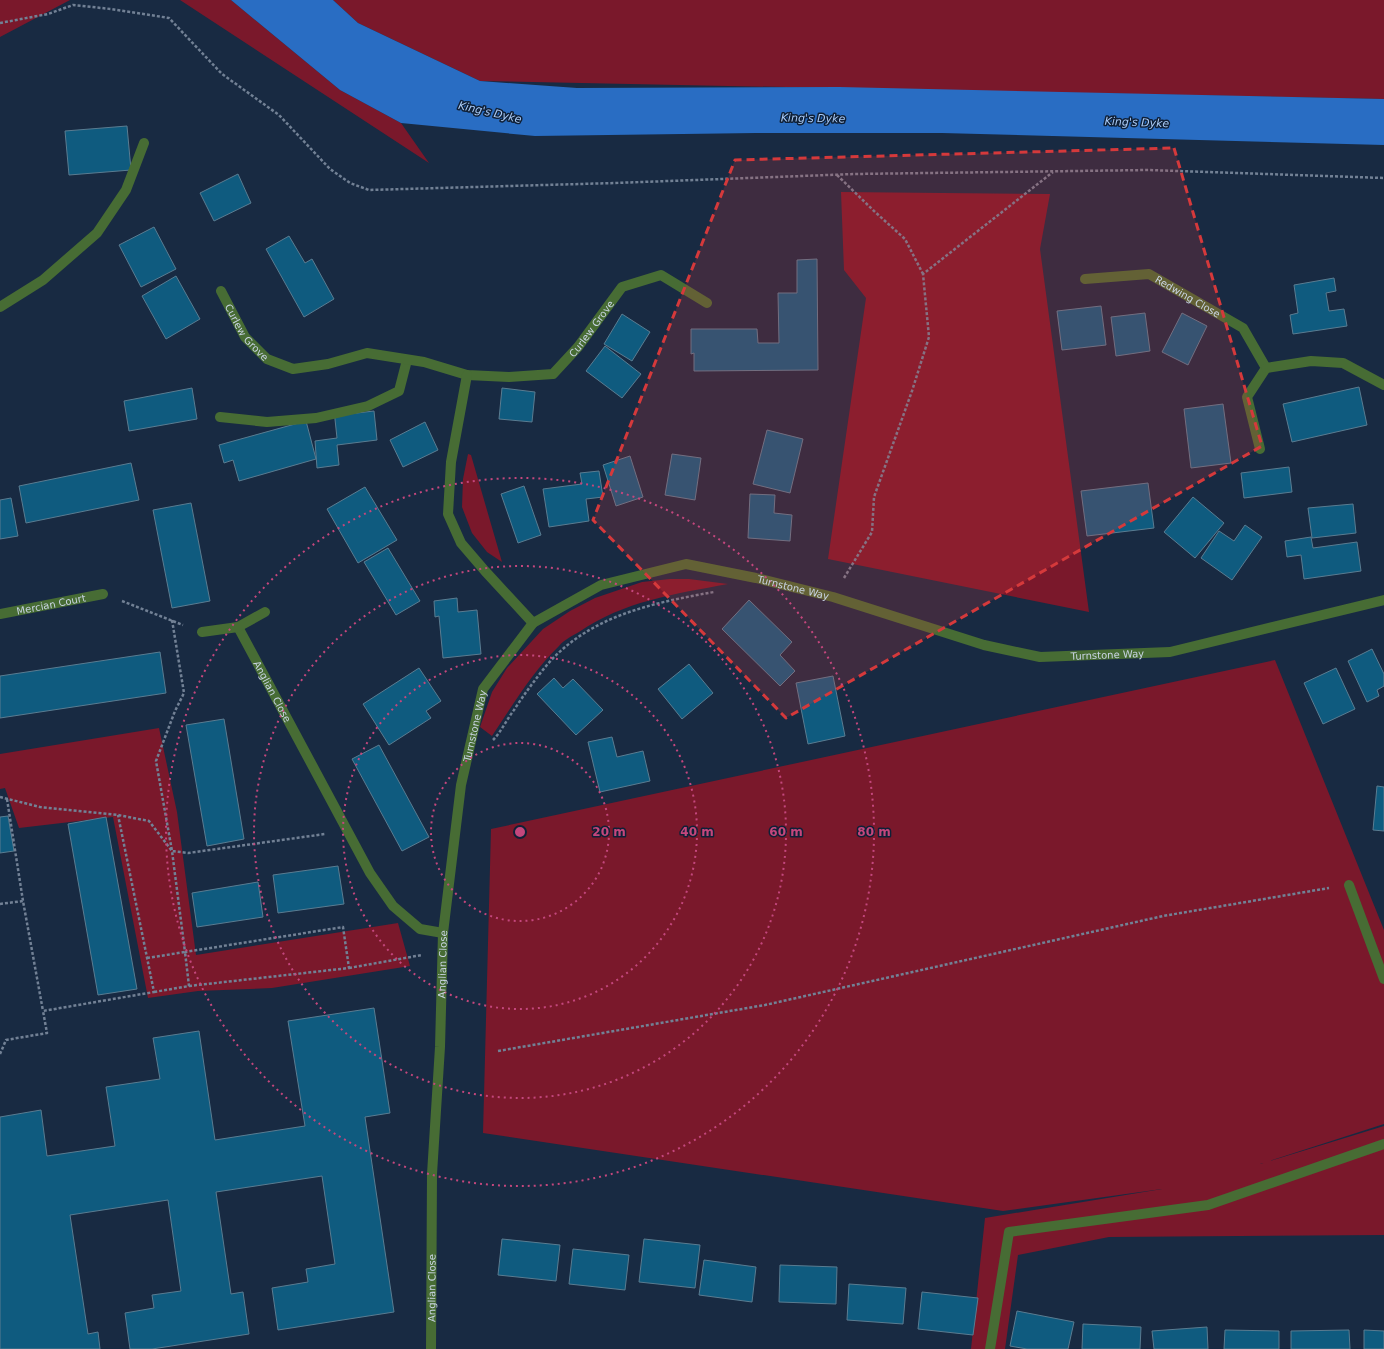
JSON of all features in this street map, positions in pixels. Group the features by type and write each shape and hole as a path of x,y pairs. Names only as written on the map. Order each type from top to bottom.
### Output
{"street":[{"path":"0,307 43,280 97,233 126,190 144,144"},
{"name":"Redwing Close","path":"1086,279 1149,274 1243,328 1266,368"},
{"name":"Curlew Grove","path":"221,292 245,337 267,359 293,369 328,364 367,353 424,362 467,375 509,377 553,374 578,347 622,287 661,275 707,303"},
{"path":"220,417 267,422 316,418 368,406 399,391 408,360"},
{"path":"1260,449 1247,397 1266,368 1311,361 1343,363 1384,385"},
{"path":"467,375 451,462 448,514 461,544 533,623"},
{"name":"Turnstone Way","path":"443,933 461,785 483,689 533,623 601,585 686,564 756,578 833,597 984,645 1040,657 1170,652 1384,600"},
{"name":"Mercian Court","path":"0,614 103,594"},
{"path":"202,632 238,627 265,612"},
{"name":"Anglian Close","path":"238,627 370,873 393,906 420,929 443,933 440,1048 432,1174 431,1349"},
{"path":"1349,884 1384,979"},
{"path":"990,1349 1009,1232 1208,1205 1384,1144"}],"path":[{"path":"0,23 48,14 73,5 169,18 222,74 279,115 330,169 350,183 369,190 837,175 1053,171 1149,170 1384,178"},
{"path":"923,274 1053,171"},
{"path":"833,597 872,532 874,497 930,337 923,274 905,240 837,175"},
{"path":"466,761 495,738 523,695 563,648 593,628 622,614 668,600 714,592"},
{"path":"103,594 202,632"},
{"path":"172,620 184,692 156,761 172,851 189,986"},
{"path":"0,797 40,807 118,815 149,820 172,851 188,853 347,830"},
{"path":"0,1054 6,1040 47,1033 23,901 7,798"},
{"path":"118,815 154,992"},
{"path":"498,1051 765,1005 1163,916 1349,884"},
{"path":"0,904 23,901"},
{"path":"147,958 343,927 349,968"},
{"path":"43,1011 189,986 349,968 442,952"}],"highlighted area":[{"path":"1174,148 1262,446 786,718 593,520 735,160"}],"shaded area":[{"path":"0,0 70,0 0,37"},
{"path":"180,0 231,0 340,90 401,123 429,163"},
{"path":"333,0 1384,0 1384,99 480,81 358,23"},
{"path":"841,192 1050,194 1040,249 1089,612 828,559 866,298 844,270"},
{"path":"468,454 471,455 502,562 487,552 472,533 462,507 463,479"},
{"path":"670,579 689,579 728,584 650,600 596,621 566,640 549,656 523,689 492,736 480,727 492,692 507,668 543,629 570,611 595,598 642,582"},
{"path":"1275,660 1384,930 1384,1124 1260,1164 1384,1126 1384,1235 1109,1237 1018,1255 1005,1349 971,1349 985,1218 1162,1189 1003,1211 483,1133 491,829"},
{"path":"159,728 177,812 196,955 398,923 410,966 272,988 198,991 148,998 113,817 19,828 5,788 0,789 0,754"}],"water":[{"name":"King's Dyke","path":"231,0 333,0 358,23 480,81 577,88 839,87 1384,99 1384,145 942,133 756,133 535,136 401,123 340,90"}],"building":[{"path":"127,126 131,170 69,175 65,131"},
{"path":"238,174 251,203 214,221 200,193"},
{"path":"154,227 176,269 141,287 119,245"},
{"path":"289,236 305,263 312,259 334,299 304,317 266,249"},
{"path":"817,259 818,370 694,371 694,353 691,354 691,329 757,329 758,343 779,343 778,293 797,293 797,260"},
{"path":"176,276 200,319 166,339 142,296"},
{"path":"1334,278 1336,291 1326,293 1329,311 1344,309 1347,326 1293,334 1290,315 1298,313 1294,285"},
{"path":"1101,306 1106,345 1062,350 1057,311"},
{"path":"1145,313 1150,351 1116,356 1111,317"},
{"path":"1182,313 1207,326 1188,365 1162,352"},
{"path":"622,314 650,332 632,361 604,344"},
{"path":"605,346 641,374 622,398 586,371"},
{"path":"1359,387 1367,425 1292,442 1283,404"},
{"path":"192,388 197,419 129,431 124,401"},
{"path":"502,388 535,392 532,422 499,419"},
{"path":"1223,404 1231,463 1191,468 1184,409"},
{"path":"334,410 357,413 374,411 377,440 337,445 339,465 317,468 315,441 337,438"},
{"path":"306,421 316,459 239,481 233,460 224,463 219,445"},
{"path":"425,422 438,450 403,467 390,440"},
{"path":"767,430 803,439 790,493 753,484"},
{"path":"672,454 701,458 695,500 665,495"},
{"path":"630,456 643,497 616,506 603,465"},
{"path":"131,463 139,500 26,523 19,486"},
{"path":"1289,467 1292,492 1244,498 1241,473"},
{"path":"599,471 603,497 586,499 589,521 549,527 543,489 582,484 580,473"},
{"path":"1148,483 1154,528 1087,536 1081,491"},
{"path":"524,486 541,535 518,543 501,494"},
{"path":"365,487 397,540 358,563 327,509"},
{"path":"750,494 775,495 774,513 792,515 790,541 748,538"},
{"path":"1193,497 1224,523 1195,558 1164,532"},
{"path":"11,498 18,536 0,539 0,500"},
{"path":"191,503 210,601 172,608 153,510"},
{"path":"1353,504 1356,533 1312,538 1308,508"},
{"path":"1245,525 1262,537 1232,580 1201,558 1219,531 1234,541"},
{"path":"1311,537 1313,548 1357,542 1361,571 1304,579 1301,555 1287,557 1285,541"},
{"path":"388,548 420,601 396,615 364,562"},
{"path":"457,598 458,612 477,610 481,654 443,658 439,616 435,617 434,601"},
{"path":"749,600 792,642 780,655 795,671 780,686 722,629"},
{"path":"1372,649 1384,674 1384,686 1377,690 1379,696 1367,702 1348,661"},
{"path":"160,652 166,693 0,718 0,676"},
{"path":"689,664 713,693 682,719 658,689"},
{"path":"419,668 441,701 426,711 431,718 389,745 363,704"},
{"path":"1336,668 1355,709 1323,724 1304,683"},
{"path":"833,676 845,736 808,744 796,683"},
{"path":"554,678 563,688 573,679 603,710 576,735 537,694"},
{"path":"224,719 244,839 207,846 186,725"},
{"path":"612,737 617,757 643,751 650,781 600,792 588,742"},
{"path":"379,745 429,837 402,851 352,759"},
{"path":"1377,786 1384,787 1384,831 1373,830"},
{"path":"8,816 14,851 0,853 0,817"},
{"path":"106,817 137,989 98,995 68,824"},
{"path":"338,866 344,904 278,913 273,875"},
{"path":"258,882 263,917 197,927 192,893"},
{"path":"374,1008 390,1113 365,1117 394,1312 278,1330 272,1288 308,1282 306,1269 335,1264 322,1176 216,1192 231,1294 243,1292 249,1334 152,1349 130,1349 125,1313 154,1308 152,1295 181,1291 168,1200 70,1215 88,1334 98,1332 100,1349 0,1349 0,1117 41,1110 47,1156 115,1146 106,1087 160,1079 153,1038 199,1031 215,1140 305,1126 288,1021"},
{"path":"502,1239 560,1245 556,1281 498,1275"},
{"path":"644,1239 700,1245 695,1288 639,1282"},
{"path":"573,1249 629,1255 625,1290 569,1284"},
{"path":"704,1260 756,1267 752,1302 699,1295"},
{"path":"780,1265 837,1267 836,1304 779,1302"},
{"path":"849,1284 906,1288 903,1324 847,1320"},
{"path":"922,1292 978,1298 973,1335 918,1329"},
{"path":"1017,1311 1074,1322 1068,1349 1027,1349 1010,1346"},
{"path":"1083,1324 1141,1327 1140,1349 1082,1349"},
{"path":"1207,1327 1208,1349 1154,1349 1152,1331"},
{"path":"1225,1330 1279,1331 1279,1349 1224,1349"},
{"path":"1349,1330 1350,1349 1291,1349 1291,1331"},
{"path":"1364,1330 1384,1331 1384,1349 1364,1349"}]}
